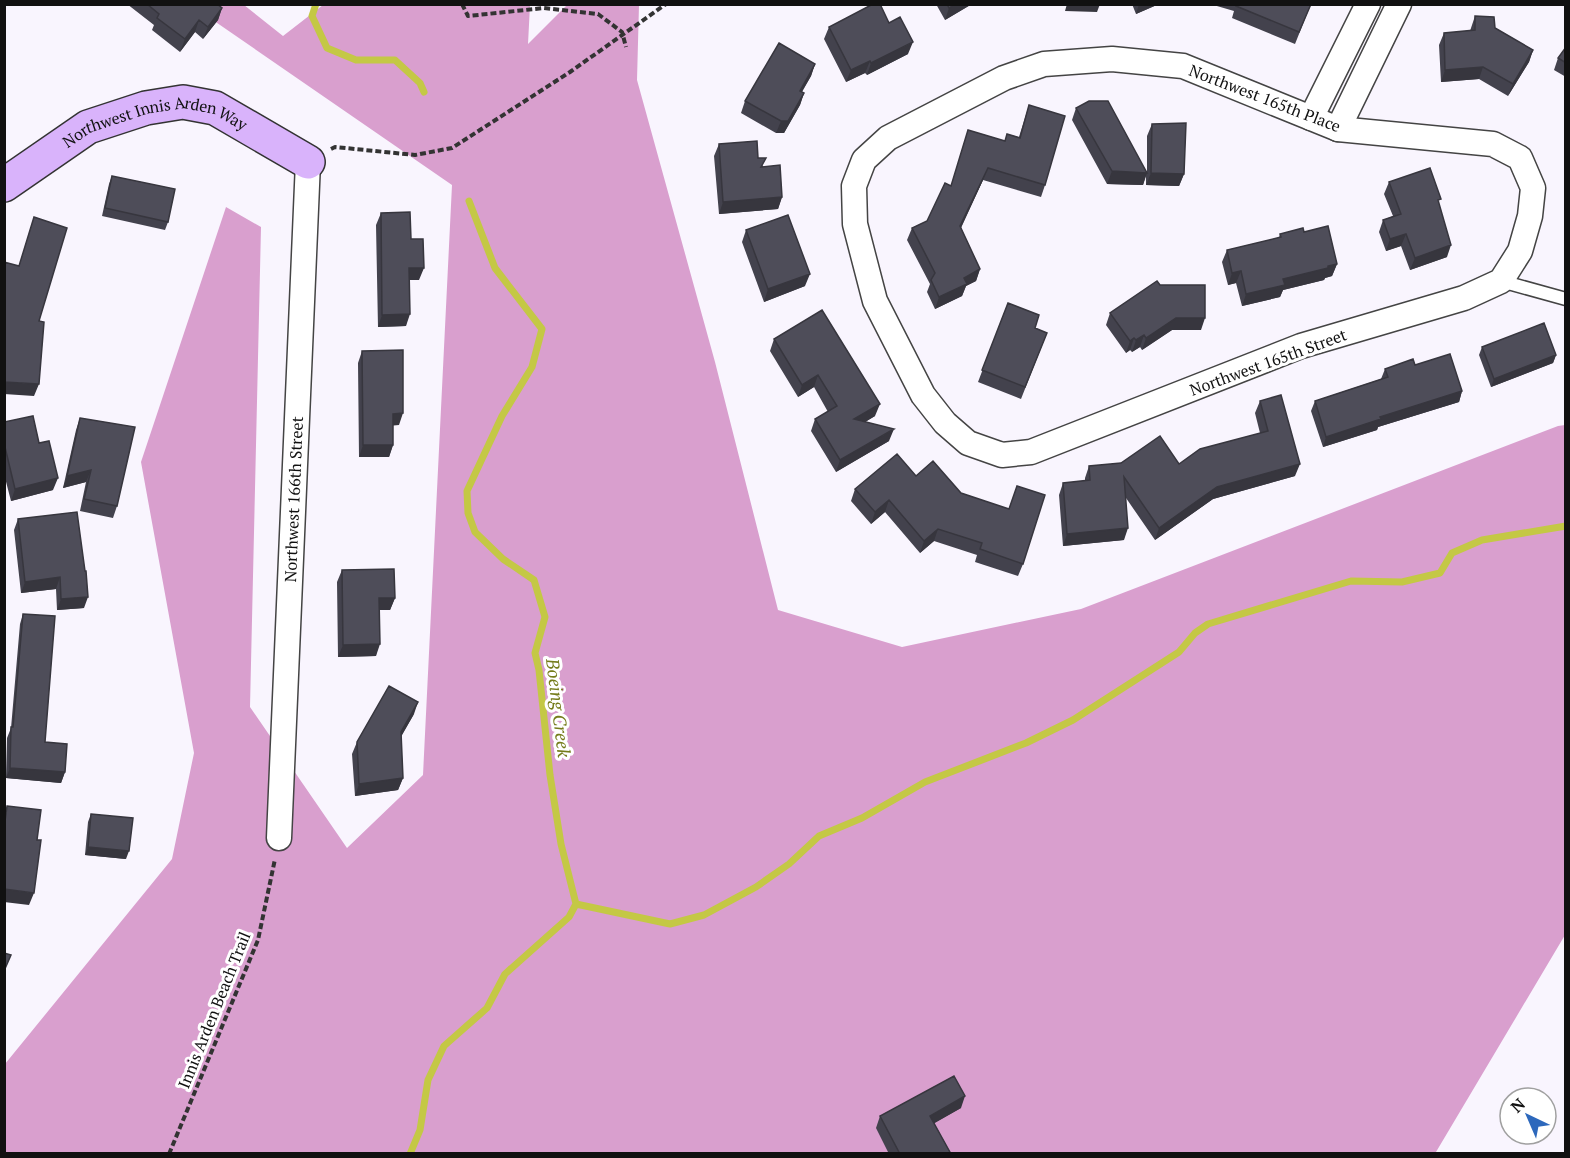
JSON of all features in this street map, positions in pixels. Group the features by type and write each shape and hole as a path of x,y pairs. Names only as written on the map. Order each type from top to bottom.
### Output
{"street":[{"path":"1311,118 1368,4"},
{"path":"1338,129 1399,4"},
{"name":"Northwest 165th Place","path":"1002,455 968,443 945,423 923,395 875,301 855,224 854,186 864,160 888,138 1004,78 1044,64 1112,59 1183,66 1338,129 1493,144 1520,158 1533,188 1530,216 1520,251 1501,281"},
{"name":"Northwest Innis Arden Way","path":"4,185 88,128 146,108 183,102 215,108 308,162"},
{"name":"Northwest 166th Street","path":"279,838 308,162"},
{"name":"Northwest 165th Street","path":"1002,455 1031,452 1301,346 1464,298 1501,281"}],"lane":[{"path":"1501,281 1566,299"}],"path":[{"path":"462,4 468,16 544,8 598,14 622,32 626,47"},
{"path":"508,4 509,11"},
{"path":"308,162 335,147 415,155 452,148 666,4"},
{"name":"Innis Arden Beach Trail","path":"169,1154 258,940 279,838"}],"shaded area":[{"path":"191,5 244,5 283,36 323,5 530,5 528,44 567,5 639,5 637,80 715,362 778,610 902,647 1081,609 1565,425 1565,935 1436,1152 5,1154 5,1064 172,859 194,753 141,462 226,207 261,227 250,707 347,848 423,775 452,185"}],"building":[{"path":"147,4 217,4 222,8 208,27 199,20 185,39 157,18 159,14"},
{"path":"873,4 880,4 889,23 900,17 913,42 871,63 870,61 851,70 829,27"},
{"path":"1237,4 1311,4 1299,32 1236,6"},
{"path":"1475,16 1494,17 1495,28 1533,50 1513,84 1483,67 1445,70 1444,33 1475,30"},
{"path":"779,43 815,64 800,91 804,93 788,121 781,121 745,101"},
{"path":"1566,47 1566,63 1558,58"},
{"path":"1089,101 1108,101 1147,173 1112,171 1076,108"},
{"path":"1029,105 1065,116 1045,185 988,168 960,226 980,269 964,278 967,284 939,297 931,280 935,273 912,228 927,221 945,183 951,186 968,130 1005,141 1007,134 1020,138"},
{"path":"1186,123 1184,174 1151,173 1152,124"},
{"path":"757,141 758,158 766,158 761,167 780,165 782,197 723,202 719,144"},
{"path":"1430,168 1441,199 1438,200 1451,245 1415,258 1406,234 1390,239 1383,220 1401,214 1389,182"},
{"path":"112,176 175,189 168,222 105,208"},
{"path":"410,212 411,239 423,239 424,268 409,268 410,314 382,315 381,213"},
{"path":"788,215 810,274 768,289 746,230"},
{"path":"34,217 67,228 39,321 44,322 39,384 4,382 4,262 19,266"},
{"path":"1328,226 1337,264 1283,279 1285,285 1246,294 1241,271 1232,273 1227,250 1281,237 1280,234 1303,228 1304,232"},
{"path":"1157,281 1160,285 1205,285 1205,318 1176,318 1146,338 1144,335 1130,341 1110,313"},
{"path":"1008,303 1039,315 1035,328 1047,333 1025,387 982,370"},
{"path":"822,310 880,404 854,419 894,429 840,460 815,419 837,406 818,375 802,385 774,339"},
{"path":"1544,323 1556,355 1494,379 1482,347"},
{"path":"403,350 403,413 393,414 393,445 363,445 362,351"},
{"path":"1450,354 1462,391 1326,437 1315,401 1388,377 1385,369 1413,359 1415,365"},
{"path":"1281,395 1300,464 1217,487 1159,528 1124,477 1128,528 1067,534 1063,483 1090,480 1089,466 1121,463 1160,436 1179,464 1200,449 1268,431 1260,401"},
{"path":"33,416 39,443 49,441 58,478 15,489 4,443 4,422"},
{"path":"80,418 135,427 117,506 84,499 91,470 67,476"},
{"path":"897,454 916,476 933,461 961,493 1009,509 1017,486 1045,495 1023,564 980,549 982,543 938,529 924,541 889,500 875,512 855,489"},
{"path":"77,512 88,597 61,599 60,577 25,582 18,519"},
{"path":"394,569 395,598 379,598 380,644 343,645 342,570"},
{"path":"23,614 55,616 45,742 67,744 65,772 10,768 11,727 13,727"},
{"path":"389,686 418,702 401,732 403,778 359,784 357,742"},
{"path":"7,806 41,810 37,840 41,840 34,893 4,889 4,829"},
{"path":"91,814 133,818 129,851 88,847"},
{"path":"4,953 11,955 4,971"},
{"path":"954,1076 965,1096 930,1116 951,1154 900,1154 880,1116"}],"waterway":[{"name":"Boeing Creek","path":"316,4 312,16 327,48 356,60 395,60 420,83 424,92"},
{"name":"Boeing Creek","path":"410,1154 420,1130 428,1080 444,1046 487,1008 505,974 569,917 576,904 561,844 535,653 545,617 534,580 503,559 475,532 468,513 467,491 502,416 532,367 542,329 495,268 469,201"},
{"path":"576,904 670,924 704,915 756,887 789,864 819,836 862,818 925,782 1026,743 1073,720 1179,652 1195,633 1208,624 1351,581 1402,582 1440,573 1452,553 1482,540 1566,526"}]}
